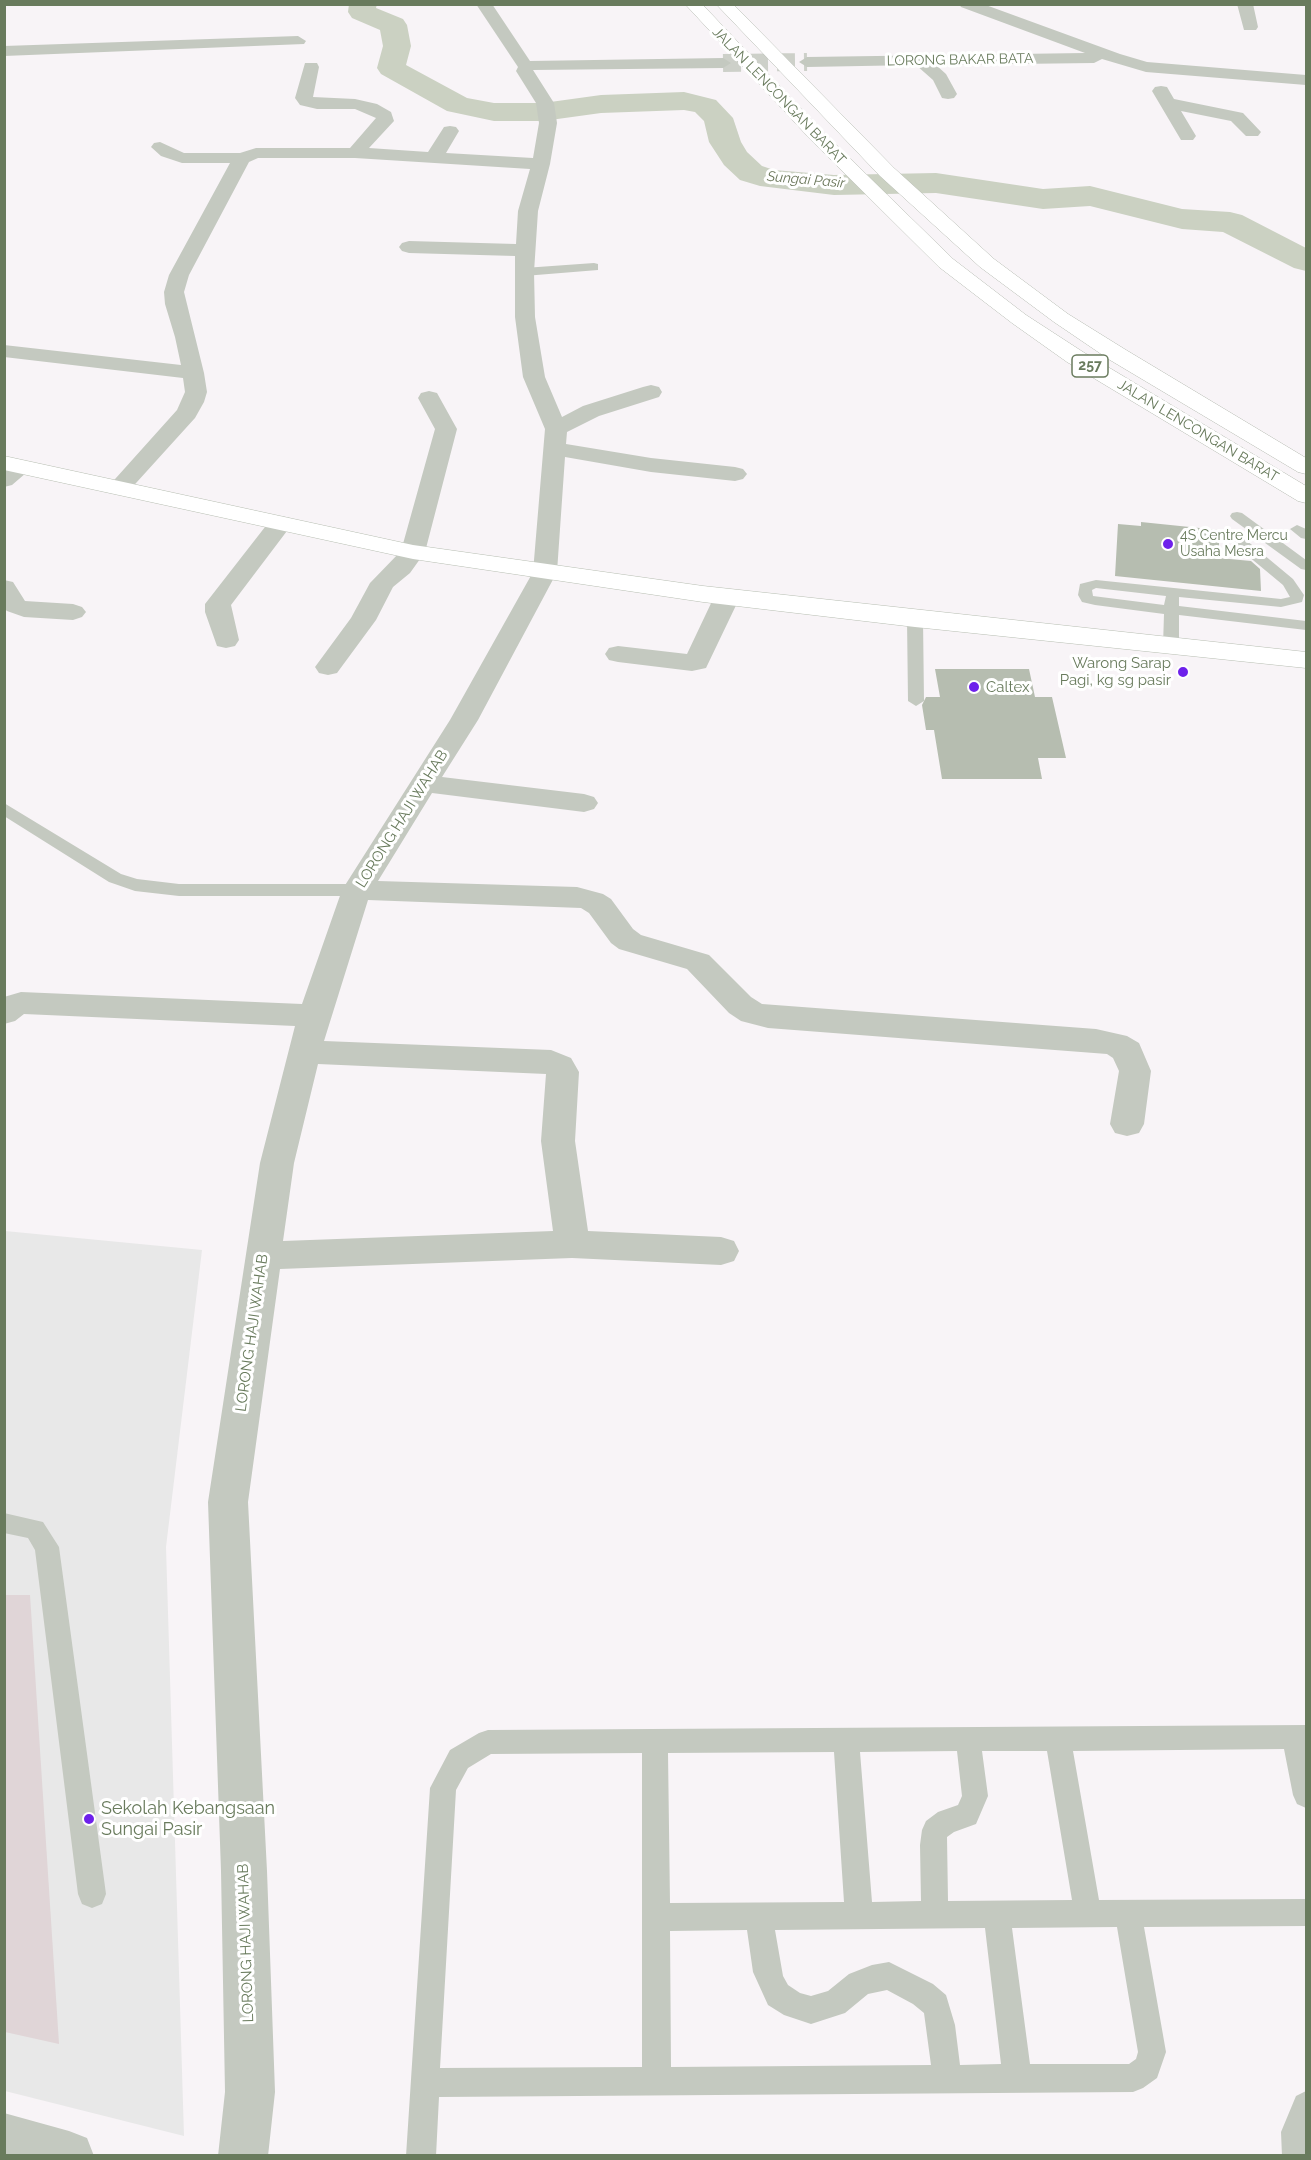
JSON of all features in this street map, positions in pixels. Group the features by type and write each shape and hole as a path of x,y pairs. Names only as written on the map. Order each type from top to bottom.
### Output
{"main road":[{"name":"JALAN LENCONGAN BARAT","path":"693,4 856,176 946,263 1056,344 1144,400 1306,496"},
{"name":"JALAN LENCONGAN BARAT","path":"724,4 887,172 987,263 1061,318 1186,398 1306,466"},
{"path":"10,470 119,488 413,552 545,573 915,619 1306,660"}],"street":[{"path":"484,4 526,67 524,71 546,113 541,164 528,211 524,272 525,316 534,377 556,439 545,573"},
{"path":"967,4 1114,58 1146,67 1306,80"},
{"path":"1245,4 1250,27"},
{"path":"4,51 298,41"},
{"name":"LORONG BAKAR BATA","path":"807,62 1114,58"},
{"path":"920,60 940,78 948,94"},
{"path":"526,67 533,65 723,63"},
{"path":"311,67 304,98 306,101 317,105 355,104 371,108 385,116 385,121 355,153"},
{"path":"1146,67 1187,136"},
{"path":"1168,103 1237,117 1252,132"},
{"path":"435,158 441,143 450,131"},
{"path":"160,147 182,158 242,158 256,153 355,153 541,164"},
{"path":"119,488 187,413 196,392 186,337 175,304 174,292 179,275 242,158"},
{"path":"409,246 526,250"},
{"path":"4,351 193,373"},
{"path":"556,439 591,411 651,392"},
{"path":"328,667 363,620 382,583 401,568 413,552 446,429 429,399"},
{"path":"556,439 663,467 735,474"},
{"path":"225,640 218,604 281,523"},
{"name":"LORONG HAJI WAHAB","path":"243,2156 249,2092 249,2057 244,1871 228,1502 277,1163 314,1016 357,890 464,720 545,573"},
{"path":"4,587 16,606 24,609 73,612"},
{"path":"618,654 697,662 727,597"},
{"path":"424,783 584,803"},
{"path":"357,890 577,897 592,901 600,906 622,936 630,942 698,962 740,1005 768,1017 1096,1040 1116,1044 1127,1051 1135,1071 1127,1124"},
{"path":"4,1013 9,1008 21,1004 314,1016"},
{"path":"305,1052 551,1062 559,1066 564,1072 558,1141 572,1244"},
{"path":"263,1256 572,1244 721,1251"},
{"path":"4,2138 69,2156"}],"lane":[{"path":"524,272 594,267"},
{"path":"1237,516 1306,566"},
{"path":"1235,538 1288,582 1297,595 1295,601 1281,603 1096,584 1085,587 1087,598 1172,611 1306,626"},
{"path":"1171,646 1172,592"},
{"path":"915,619 916,701"},
{"path":"4,808 115,878 135,885 179,890 357,890"},
{"path":"4,1523 35,1529 47,1547 92,1893"},
{"path":"422,2156 443,1788 459,1759 488,1742 1300,1737 1306,1795"},
{"path":"1058,1738 1088,1914"},
{"path":"935,1915 933,1845 935,1830 947,1821 967,1815 975,1796 968,1739"},
{"path":"846,1740 859,1916"},
{"path":"655,1741 657,2083"},
{"path":"657,1917 1306,1912"},
{"path":"425,2083 1133,2078 1147,2068 1152,2052 1128,1913"},
{"path":"997,1915 1017,2079"},
{"path":"759,1916 767,1972 772,1985 778,1995 794,2005 812,2010 835,2003 865,1982 890,1976 923,1994 936,2005 941,2025 947,2080"},
{"path":"1297,2156 1296,2132 1306,2106"}],"shaded area":[{"name":"Sekolah Kebangsaan Sungai Pasir","path":"5,1231 202,1250 166,1547 184,2136 5,2091"},
{"path":"5,1595 30,1595 59,2044 5,2032"}],"building":[{"name":"4S Centre Mercu Usaha Mesra","path":"1141,522 1219,530 1219,558 1251,561 1260,569 1261,591 1115,576 1118,524 1141,526"},
{"path":"935,669 1029,669 1035,697 1052,697 1066,758 1038,758 1042,779 942,779 934,730 926,730 922,705 926,697 940,697"}],"waterway":[{"name":"Sungai Pasir","path":"363,4 362,12 393,25 397,46 391,68 458,105 494,112 543,112 601,104 684,101 705,106 718,118 725,142 735,158 751,173 771,179 834,185 936,183 1043,199 1090,196 1182,219 1230,222 1306,261"}],"tunnel":[{"path":"723,63 807,62"}],"place":[{"name":"4S Centre Mercu Usaha Mesra","path":"1168,544"},
{"name":"Warong Sarap Pagi, kg sg pasir","path":"1183,672"},
{"name":"Caltex","path":"974,687"},
{"name":"Sekolah Kebangsaan Sungai Pasir","path":"89,1819"}]}
